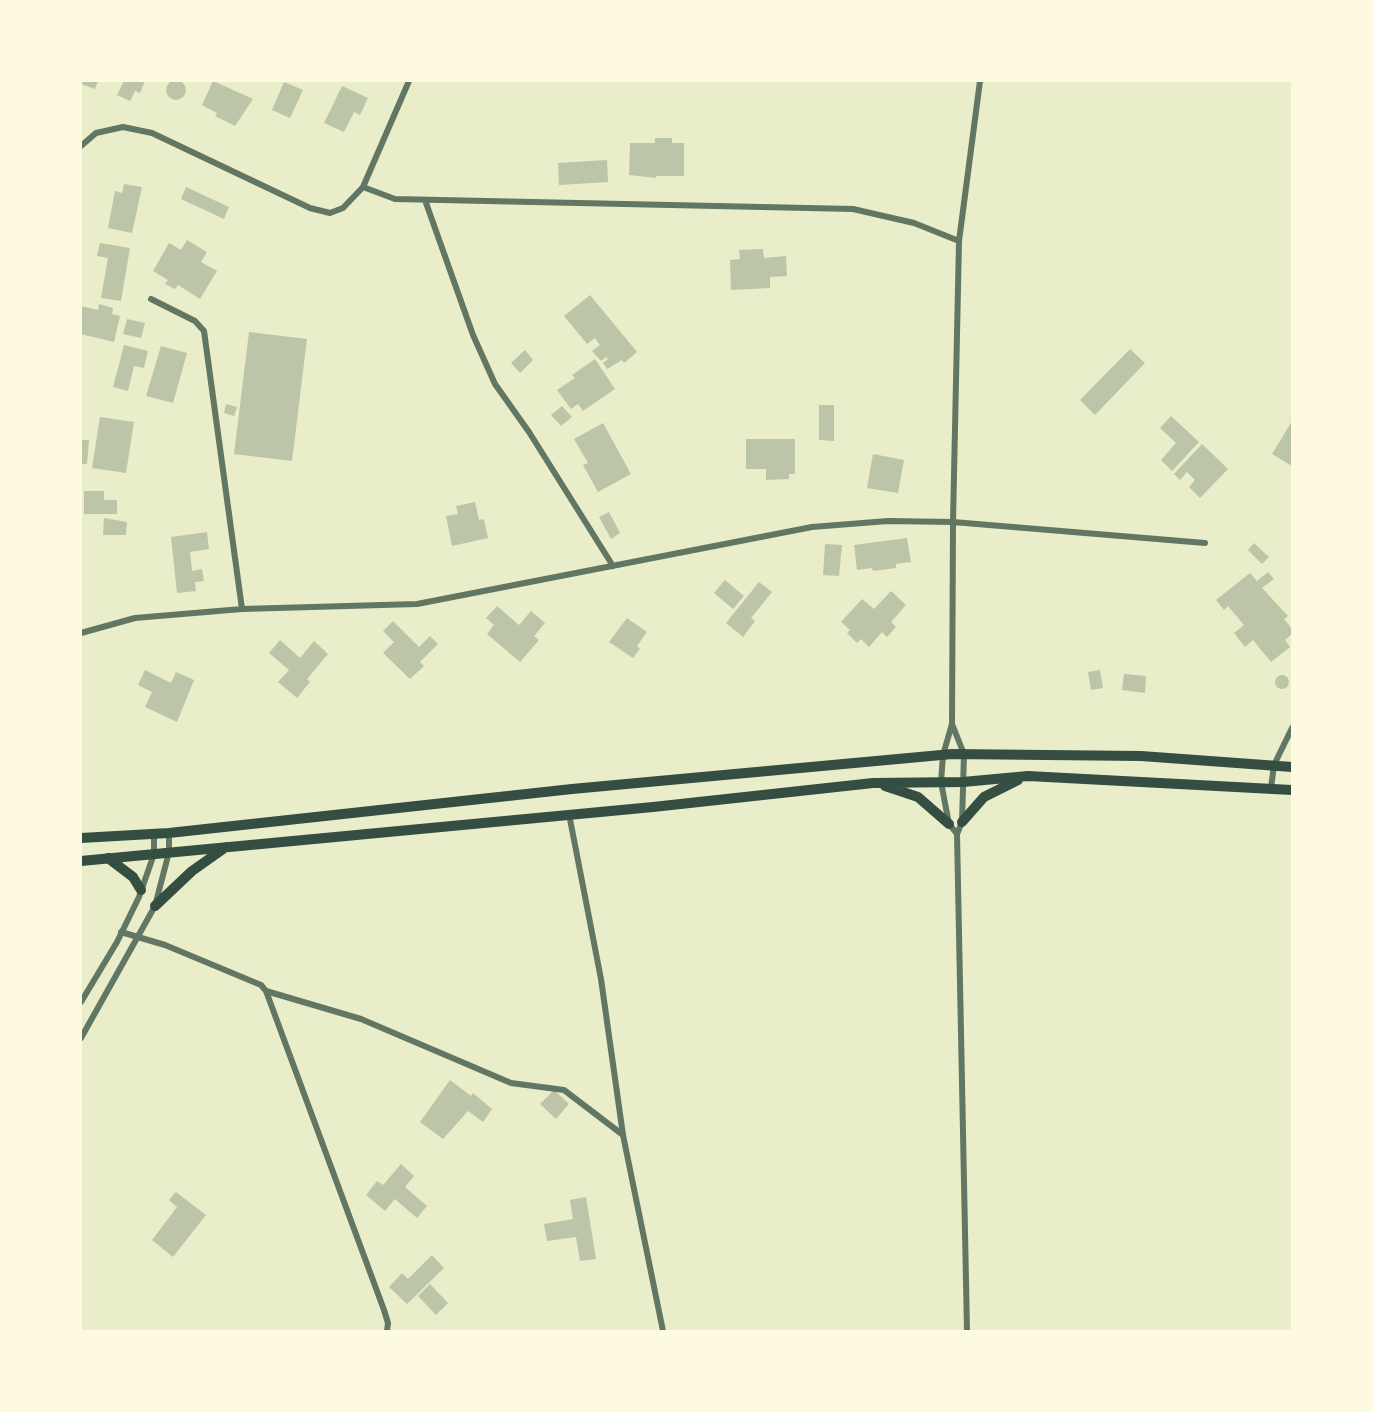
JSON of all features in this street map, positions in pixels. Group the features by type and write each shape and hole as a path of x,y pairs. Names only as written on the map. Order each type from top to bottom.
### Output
{"main road":[{"path":"81,838 154,834 572,789 943,755 1141,756 1292,767"},
{"path":"962,822 984,797 1028,776"},
{"path":"81,861 873,783 963,782 1028,776 1292,790"},
{"path":"873,783 918,796 950,824"},
{"path":"155,906 187,875 226,846"},
{"path":"108,858 128,872 141,890"}],"street":[{"path":"81,146 96,133 123,127 152,133 310,208 330,213 343,208 363,187 409,81"},
{"path":"957,834 950,824 941,782 943,755 952,724 958,241 980,81"},
{"path":"363,187 379,195 395,199 853,209 914,223 958,241"},
{"path":"425,200 473,335 495,384 613,566"},
{"path":"151,299 199,324 204,331 242,609"},
{"path":"81,633 135,618 242,609 417,604 812,527 888,521 953,522 1205,543"},
{"path":"952,724 964,754 962,822 957,834 967,1331"},
{"path":"1271,788 1274,765 1292,728"},
{"path":"569,814 601,979 623,1135 663,1331"},
{"path":"81,1038 155,906 169,852 169,832"},
{"path":"81,1002 122,932 141,890 154,854 154,834"},
{"path":"122,932 165,945 261,984 266,991 384,1310 388,1323 387,1331"},
{"path":"266,991 361,1019 511,1083 564,1090 623,1135"}],"building":[{"path":"172,80 180,80 186,86 186,94 180,100 172,100 166,94 166,86"},
{"path":"81,81 98,81 95,89 81,84"},
{"path":"124,81 145,81 140,93 135,91 130,101 117,95"},
{"path":"213,81 253,99 235,126 215,116 217,113 202,105"},
{"path":"284,82 303,90 290,118 272,110"},
{"path":"342,86 368,98 360,115 354,112 344,132 324,123"},
{"path":"655,138 672,138 672,143 684,143 684,176 656,176 656,178 629,175 630,143 655,143"},
{"path":"607,160 608,182 559,185 558,163"},
{"path":"124,184 142,187 132,233 108,228 115,191 122,193"},
{"path":"186,187 229,207 224,219 181,199"},
{"path":"187,240 207,252 201,262 217,271 200,299 178,285 175,289 165,284 168,280 153,271 169,243 181,250"},
{"path":"100,243 130,248 121,301 101,298 108,258 97,256"},
{"path":"763,249 764,258 786,256 787,276 770,277 770,288 731,290 730,260 740,259 739,250"},
{"path":"590,295 637,352 624,363 622,360 607,369 603,363 608,359 606,357 601,361 592,351 600,345 595,338 587,344 564,316"},
{"path":"99,304 113,308 112,314 120,316 114,342 81,334 81,306 98,310"},
{"path":"127,319 145,323 141,338 123,334"},
{"path":"249,332 307,339 292,461 234,454"},
{"path":"124,345 148,351 144,368 134,366 128,391 113,387"},
{"path":"161,346 187,353 173,403 146,396"},
{"path":"1130,349 1145,363 1095,415 1080,400"},
{"path":"525,350 533,360 520,373 511,363"},
{"path":"595,359 615,389 583,411 578,404 571,409 557,390 575,378 572,375"},
{"path":"226,404 237,407 234,416 224,413"},
{"path":"819,405 834,405 834,441 819,440"},
{"path":"562,406 572,417 561,426 551,415"},
{"path":"1171,416 1199,442 1172,471 1161,460 1176,443 1160,428"},
{"path":"100,417 134,422 126,473 92,468"},
{"path":"1292,421 1292,466 1272,454"},
{"path":"603,423 631,474 598,492 583,465 588,463 574,439"},
{"path":"746,439 795,439 795,474 789,474 789,479 766,480 766,469 746,469"},
{"path":"81,440 89,440 87,464 81,464"},
{"path":"1202,444 1228,469 1200,498 1189,487 1195,480 1187,472 1180,480 1174,474"},
{"path":"873,454 904,460 898,493 867,488"},
{"path":"84,491 104,491 104,500 117,500 117,514 84,514"},
{"path":"475,502 479,520 484,519 488,538 452,546 446,516 458,514 456,506"},
{"path":"609,512 620,533 611,539 599,517"},
{"path":"104,518 127,522 126,535 103,535"},
{"path":"207,532 209,549 190,552 192,571 202,569 204,581 195,582 196,591 177,593 171,537"},
{"path":"907,538 911,562 896,564 896,568 873,571 872,568 857,570 854,545"},
{"path":"1254,543 1269,557 1262,564 1248,550"},
{"path":"825,544 842,545 839,576 823,575"},
{"path":"1268,572 1274,579 1262,588 1288,616 1284,619 1292,629 1292,634 1285,640 1290,647 1271,662 1253,640 1245,647 1234,633 1244,625 1228,606 1224,610 1216,600 1250,573 1257,581"},
{"path":"725,580 744,596 733,609 714,593"},
{"path":"759,582 772,592 751,618 755,621 743,637 726,623"},
{"path":"891,591 906,605 891,622 896,627 887,637 882,632 869,647 861,639 857,643 847,633 850,630 841,622 862,599 874,609"},
{"path":"497,606 519,625 531,611 545,623 534,636 539,640 520,662 487,634 494,625 486,618"},
{"path":"627,618 647,632 637,646 640,649 633,658 609,642"},
{"path":"393,621 419,647 430,636 438,644 420,662 424,666 410,679 383,653 394,642 383,631"},
{"path":"280,640 300,658 314,641 328,654 307,679 310,682 297,698 278,682 289,670 269,653"},
{"path":"145,670 171,683 176,672 194,680 177,722 145,707 152,692 138,685"},
{"path":"1100,670 1103,688 1091,690 1088,672"},
{"path":"1124,674 1146,676 1145,693 1122,690"},
{"path":"1282,675 1287,677 1289,682 1287,687 1282,689 1277,687 1275,682 1277,677"},
{"path":"450,1080 471,1096 473,1093 492,1109 483,1122 468,1111 443,1139 420,1122"},
{"path":"554,1090 569,1104 556,1119 540,1104"},
{"path":"401,1164 414,1176 405,1187 427,1206 417,1218 395,1199 385,1211 366,1195 377,1181 383,1185"},
{"path":"176,1192 206,1215 173,1257 152,1240 177,1207 169,1200"},
{"path":"586,1197 596,1259 580,1261 576,1237 547,1241 544,1224 573,1219 570,1200"},
{"path":"432,1255 444,1268 407,1304 389,1287 402,1273 408,1279"},
{"path":"430,1284 448,1303 436,1315 418,1296"}]}
